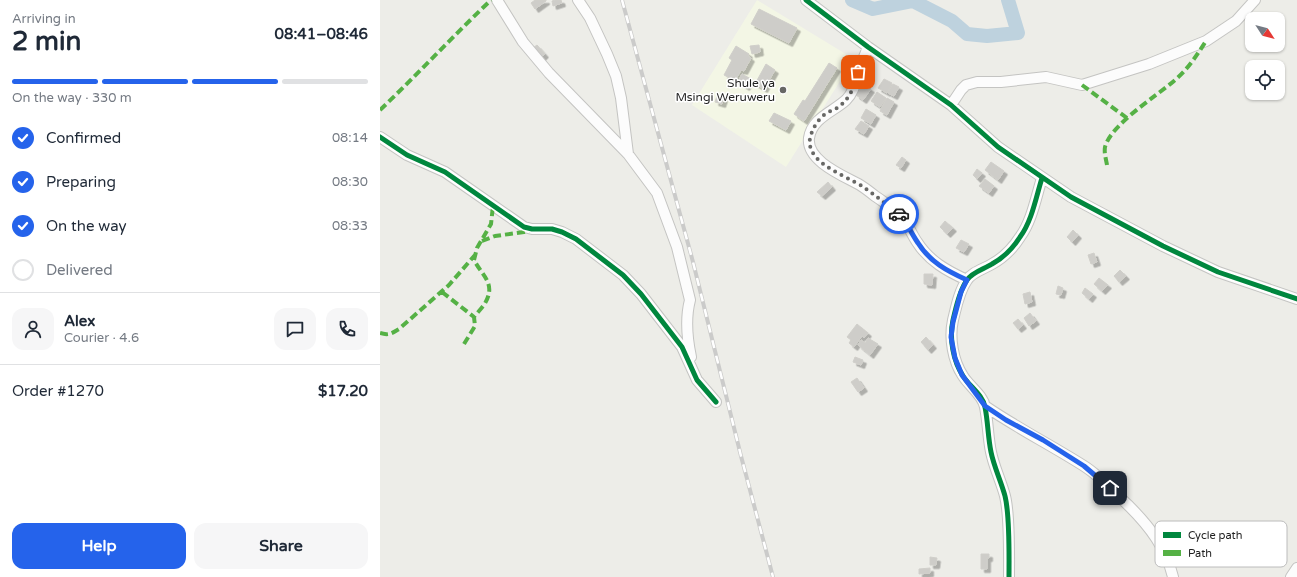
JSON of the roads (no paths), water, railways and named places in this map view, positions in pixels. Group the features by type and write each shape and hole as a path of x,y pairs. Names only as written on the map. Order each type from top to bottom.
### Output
{"street":[{"path":"496,0 523,42 541,64 628,154 657,193 677,247 690,300 687,322 688,341 697,380"},
{"path":"578,0 590,18 616,76 621,98 628,154"},
{"path":"806,0 868,47 951,105 998,147 1071,197 1218,272 1297,299"},
{"path":"951,105 966,84 1046,78 1082,85 1149,64 1206,41 1236,21 1255,0"},
{"path":"868,47 858,72 856,86 848,98 838,107 824,115 815,125 809,137 811,149 823,164 861,186 903,218 917,243 929,258 943,268 967,280"},
{"path":"380,138 407,154 445,172 524,227 532,229 552,229 576,239 623,275 641,294 682,347 697,380 716,402"},
{"path":"1042,178 1027,223 1020,237 1005,255 967,280 961,292 951,337 955,358 962,375 985,406 1006,420 1043,440 1096,474 1146,523 1155,536"},
{"path":"985,406 991,451 995,469 1005,496 1008,520 1008,577"},
{"path":"1170,567 1173,577"},
{"path":"1291,577 1297,568"}],"waterway":[{"path":"852,0 873,9 913,1 952,21 967,34 987,36 1018,33 1008,0"}],"railway":[{"path":"622,0 693,262 741,456 773,577"}],"place":[{"name":"Shule ya Msingi Weruweru","path":"783,90"}]}
